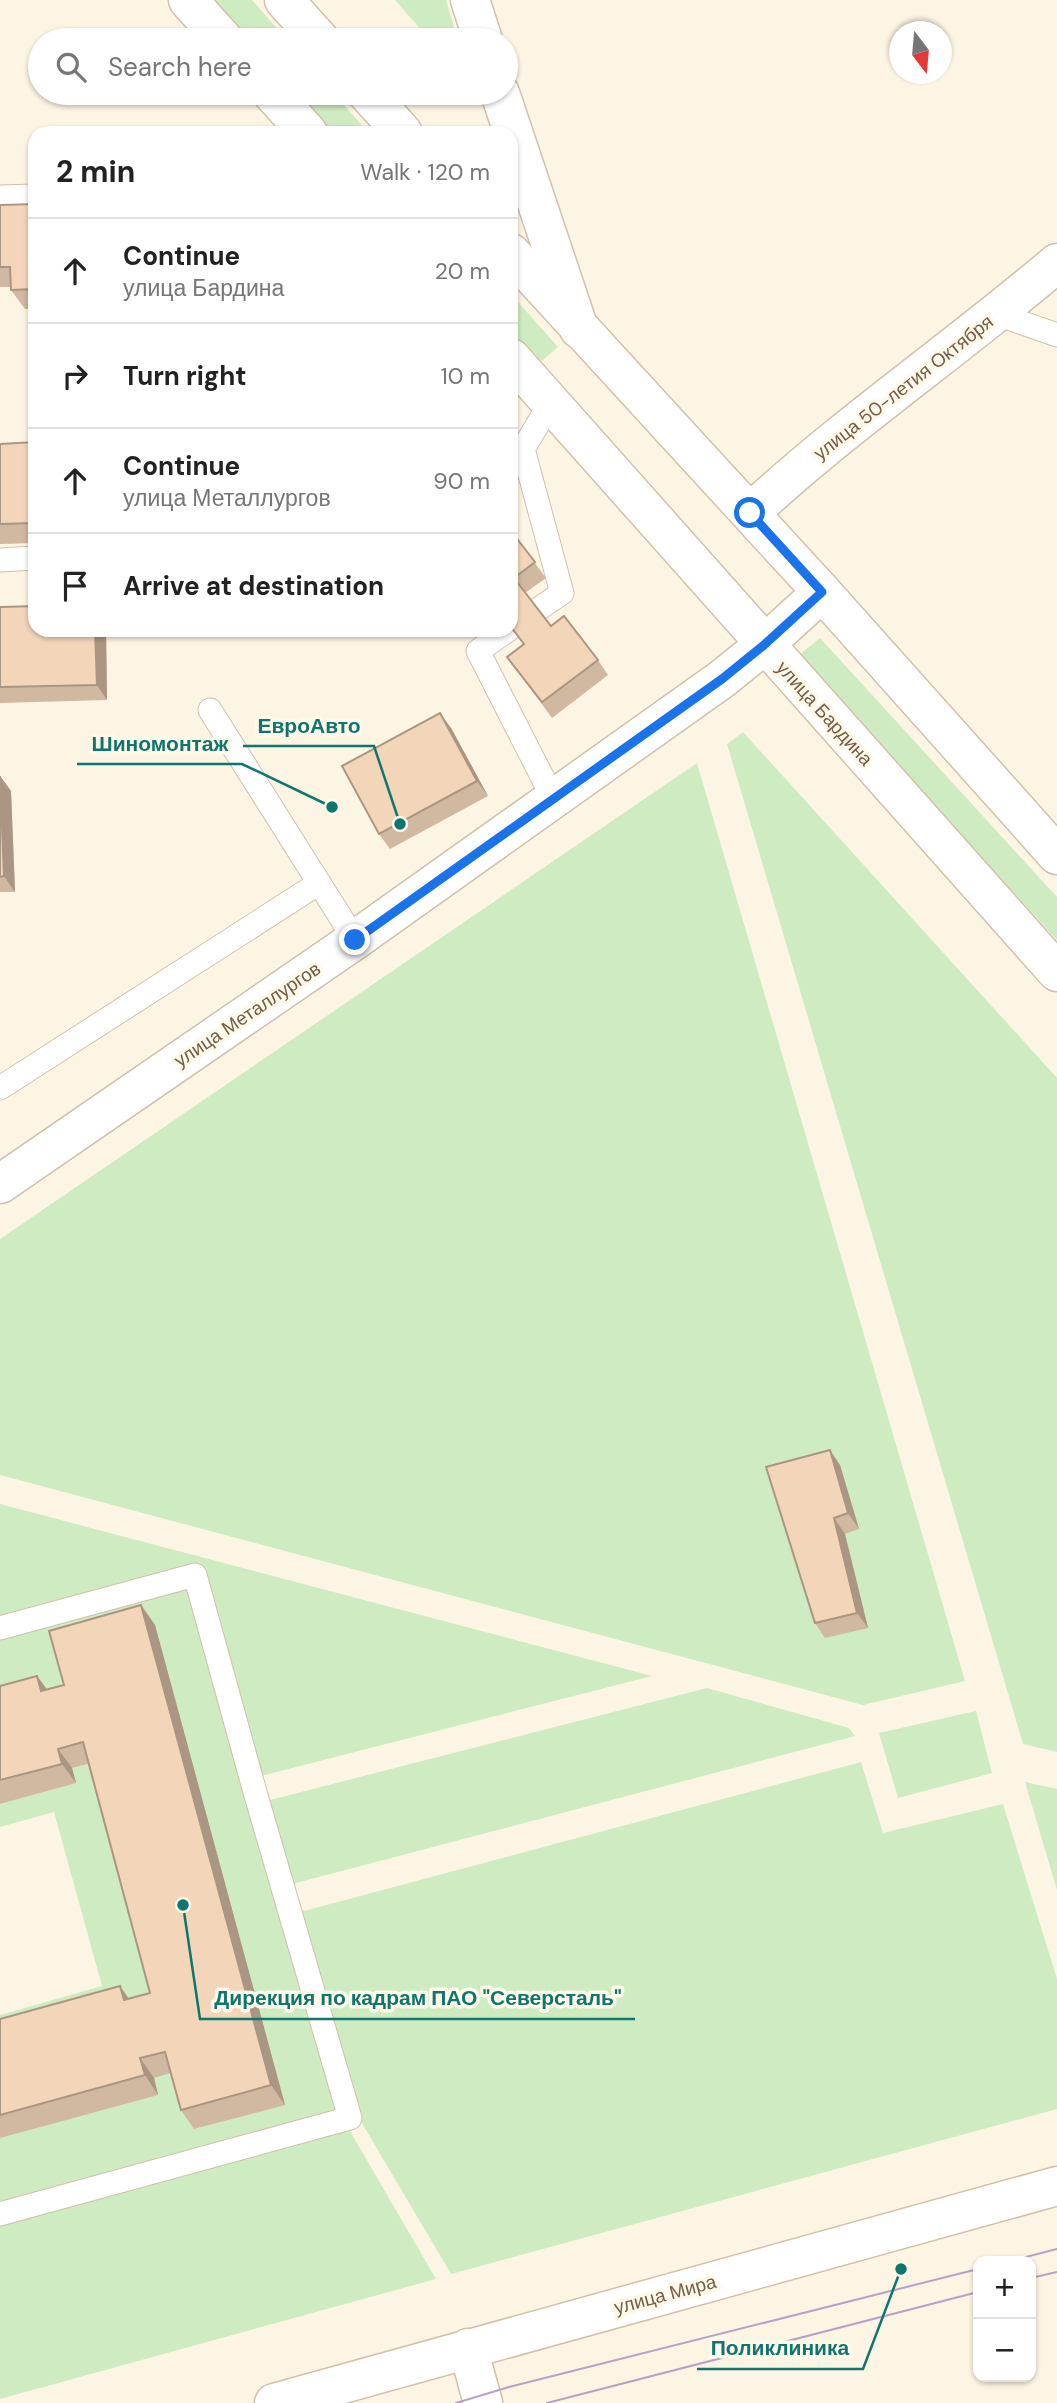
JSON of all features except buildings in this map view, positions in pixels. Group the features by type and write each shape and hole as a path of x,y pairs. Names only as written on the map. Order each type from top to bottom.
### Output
{"main road":[{"path":"188,0 213,28"},
{"path":"284,0 309,28"},
{"path":"471,0 479,28"},
{"path":"283,105 302,126"},
{"path":"378,105 397,126"},
{"path":"504,105 511,126"},
{"path":"518,147 579,329"},
{"path":"518,261 822,592 1057,855"},
{"name":"улица 50-летия Октября","path":"750,513 799,468 998,314 1057,264"},
{"name":"улица Бардина","path":"518,371 551,402 1057,972"},
{"name":"улица Металлургов","path":"0,1184 554,800 722,679 822,592"},
{"name":"улица Мира","path":"274,2403 1057,2186"},
{"path":"468,2348 483,2403"}],"lane":[{"path":"0,197 28,196"},
{"path":"998,314 1057,335"},
{"path":"537,610 562,593 523,449 551,402"},
{"path":"0,560 28,558"},
{"path":"498,637 478,651 554,800"},
{"path":"210,710 355,940"},
{"path":"0,1088 319,883"},
{"path":"0,1628 195,1575 350,2118 0,2214"}],"green space":[{"path":"211,0 252,0 276,28 236,28"},
{"path":"395,0 446,0 454,28 420,28"},
{"path":"305,105 344,105 363,126 324,126"},
{"path":"518,302 558,347 537,365 518,343"},
{"path":"820,638 1057,897 1057,940 798,656"},
{"path":"743,732 1057,1078 1057,1752 1023,1744 727,744"},
{"path":"697,763 965,1681 863,1705 0,1475 0,1239"},
{"path":"0,1504 652,1676 261,1776 255,1792 270,1800 707,1688 849,1728 855,1736 296,1883 288,1899 304,1911 861,1762 883,1833 1003,1804 1057,1979 1057,2109 451,2274 359,2118 347,2126 436,2279 0,2399 0,2138 154,2078 179,2071 195,2129 285,2104 78,1705 0,1709"},
{"path":"976,1711 992,1773 898,1798 879,1733"},
{"path":"96,1762 164,2012 0,2042 0,2015 102,1986 54,1812 0,1827 0,1804 75,1783 72,1768"},
{"path":"1025,1782 1057,1789 1057,1890"}],"tram line":[{"path":"1030,2256 1057,2249"},
{"path":"456,2403 509,2387 973,2270"},
{"path":"1036,2277 1057,2272"},
{"path":"547,2403 973,2293"}],"place":[{"name":"Шиномонтаж","path":"332,807"},
{"name":"ЕвроАвто","path":"400,824"},
{"name":"Дирекция по кадрам ПАО \"Северсталь\"","path":"183,1905"},
{"name":"Поликлиника","path":"901,2269"}],"route":[{"path":"355,940 722,679 822,592 750,513"}]}
